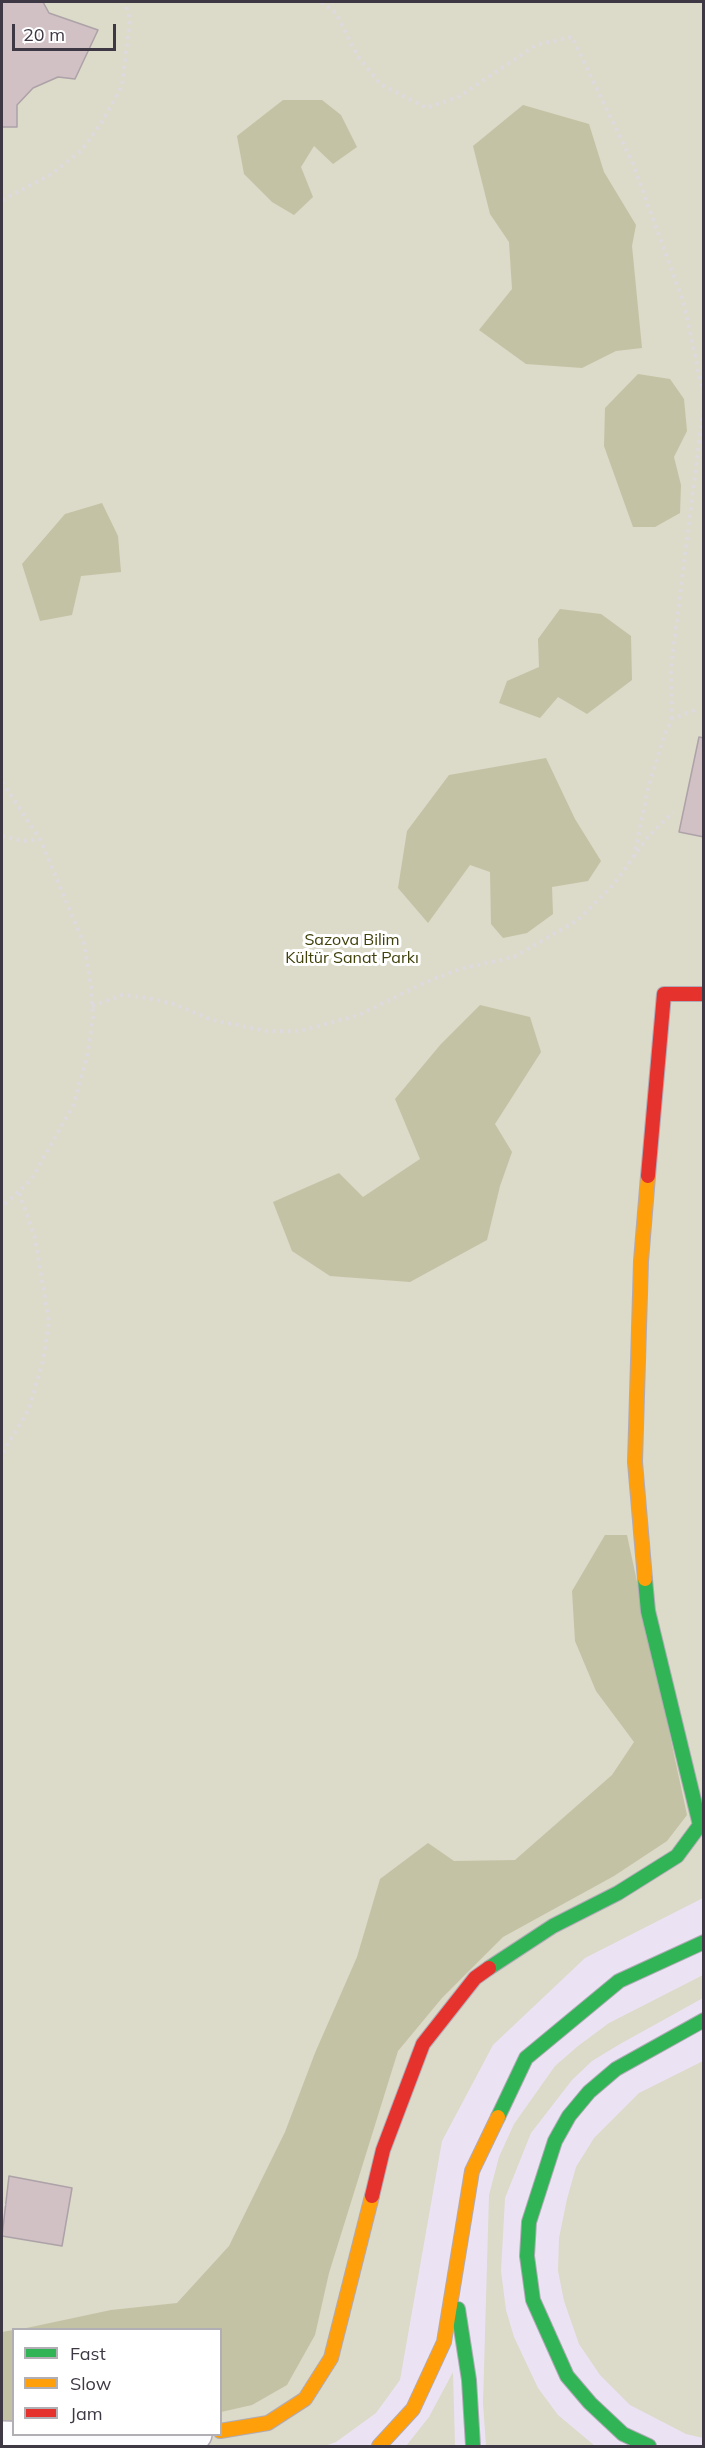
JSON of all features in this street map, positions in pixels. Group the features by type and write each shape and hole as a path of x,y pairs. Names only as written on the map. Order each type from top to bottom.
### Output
{"main road":[{"path":"222,2431 268,2423 305,2399 331,2358 354,2257 387,2140 423,2044 475,1978 553,1926 618,1893 677,1856 700,1825 648,1611 635,1461 640,1260 664,994 704,994"},
{"path":"379,2446 413,2409 444,2342 472,2171 526,2058 619,1981 704,1942"},
{"path":"649,2446 623,2433 590,2403 567,2376 533,2300 527,2256 529,2222 555,2141 575,2108 616,2069 704,2020"},
{"path":"454,2283 469,2380 473,2446"}],"street":[{"path":"2,2438 91,2441 165,2436"}],"path":[{"path":"2,200 50,175 81,151 102,122 122,86 130,20 126,2"},
{"path":"321,2 336,13 357,55 381,84 427,108 460,96 536,45 572,37 633,164 684,304 704,400 671,668 672,719 648,789 633,860"},
{"path":"672,719 695,710"},
{"path":"2,782 40,839 84,944 92,1006 87,1057 73,1106 31,1180 2,1207"},
{"path":"92,1006 123,995 140,997 174,1004 212,1020 267,1031 300,1031 358,1015 426,982 460,969 514,957 579,920 633,860 648,837 673,812"},
{"path":"2,836 23,841 40,839"},
{"path":"2,1460 3,1452 29,1409 43,1361 49,1322 34,1238 19,1192"}],"green space":[{"name":"Sazova Bilim Kültür Sanat Parkı","path":"2,2 703,2 703,1898 585,1958 493,2045 442,2141 400,2380 376,2413 336,2442 325,2446 2,2446"},
{"path":"703,1975 703,1998 592,2061 572,2080 531,2133 505,2198 501,2271 506,2310 514,2337 538,2388 558,2415 595,2446 486,2446 483,2403 489,2195 499,2157 514,2124 555,2066 578,2046 609,2023"},
{"path":"703,2061 703,2438 686,2434 630,2405 600,2375 579,2344 564,2301 558,2271 559,2238 567,2199 576,2167 594,2138 639,2093"},
{"path":"453,2372 455,2446 406,2446 429,2417"}],"shaded area":[{"path":"283,100 322,100 341,115 357,147 333,164 314,146 301,167 313,197 294,215 272,202 244,174 237,136"},
{"path":"523,105 589,124 604,172 636,225 632,246 642,348 616,351 582,368 526,364 479,330 512,289 509,242 490,214 473,146"},
{"path":"638,374 670,379 684,399 687,431 674,457 681,485 680,513 655,527 633,527 604,446 605,408"},
{"path":"102,503 118,536 121,572 81,576 72,615 40,621 22,564 65,514"},
{"path":"560,609 601,614 631,636 632,680 587,714 558,697 540,718 499,703 507,681 539,667 538,639"},
{"path":"546,758 575,819 601,861 588,881 552,887 553,914 527,933 503,938 491,924 490,872 470,865 428,923 398,888 407,831 449,775"},
{"path":"480,1005 530,1017 541,1052 495,1124 512,1152 500,1186 487,1240 410,1282 330,1276 292,1251 273,1202 339,1173 363,1197 420,1159 395,1099 441,1044"},
{"path":"605,1535 627,1535 687,1815 667,1841 614,1876 503,1937 442,1998 398,2051 329,2273 315,2335 287,2385 252,2405 222,2412 222,2328 26,2328 111,2310 177,2303 229,2246 285,2132 315,2053 357,1957 380,1879 428,1843 454,1861 515,1860 612,1775 634,1742 596,1691 575,1641 572,1591"},
{"path":"12,2330 12,2422 2,2422 2,2332"}],"building":[{"path":"2,2 43,2 49,13 98,30 75,79 58,77 33,88 17,105 17,127 2,127"},
{"path":"699,737 704,738 704,837 679,832"},
{"path":"9,2176 72,2188 62,2246 2,2236"}],"traffic: fast":[{"path":"489,1968 553,1926 618,1893 677,1856 700,1825 648,1611 645,1579"},
{"path":"498,2117 526,2058 619,1981 704,1942"},
{"path":"649,2446 623,2434 590,2403 567,2376 533,2300 527,2256 529,2222 555,2141 569,2116 589,2092 616,2069 704,2020"},
{"path":"458,2309 469,2380 473,2446"}],"traffic: slow":[{"path":"645,1579 635,1462 641,1261 648,1176"},
{"path":"379,2446 413,2409 444,2342 472,2171 498,2117"},
{"path":"222,2431 268,2423 305,2399 331,2358 372,2196"}],"traffic: jam":[{"path":"648,1176 664,994 704,994"},
{"path":"372,2196 383,2150 423,2044 475,1978 489,1968"}]}
